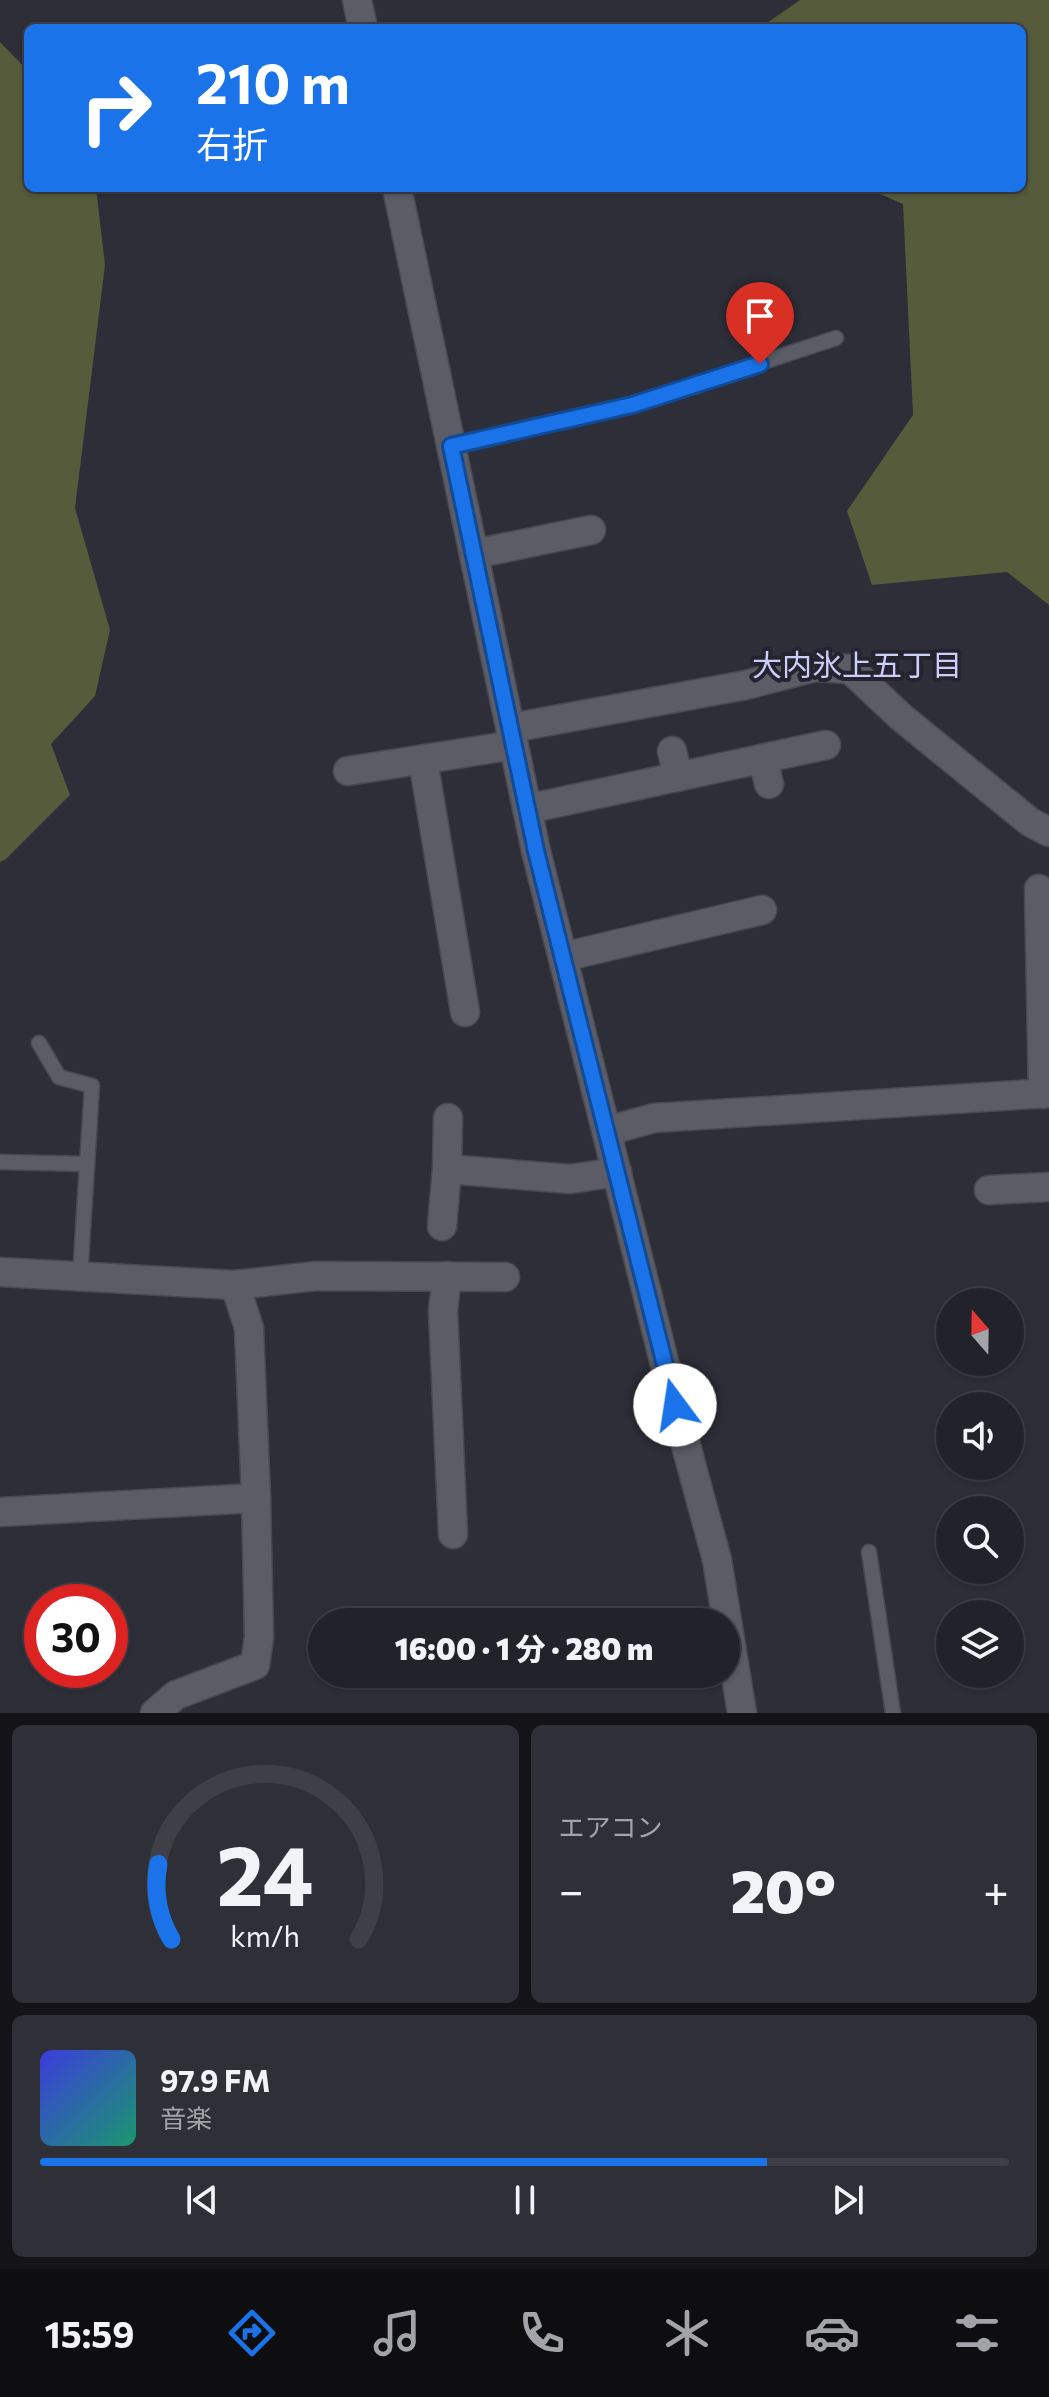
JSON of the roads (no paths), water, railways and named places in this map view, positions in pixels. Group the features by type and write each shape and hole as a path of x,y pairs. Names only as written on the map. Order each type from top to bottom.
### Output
{"street":[{"path":"357,0 362,24"},
{"path":"398,192 527,809 717,1560 742,1713"},
{"path":"474,554 591,530"},
{"path":"348,771 423,760 512,736 815,667 850,669 901,717 1030,822 1049,832"},
{"path":"527,809 675,764 766,771 826,745"},
{"path":"423,760 465,1012"},
{"path":"607,1131 654,1118 1046,1093 1039,889"},
{"path":"563,957 762,910"},
{"path":"442,1226 448,1118"},
{"path":"447,1169 570,1179 617,1172"},
{"path":"989,1190 1049,1187"},
{"path":"0,1272 235,1285 316,1276 505,1277"},
{"path":"447,1276 443,1310 453,1534"},
{"path":"155,1713 176,1695 255,1665 259,1637 249,1328 235,1285"},
{"path":"0,1512 256,1498"}],"lane":[{"path":"451,446 632,405 836,338"},
{"path":"39,1043 59,1077 92,1086 80,1277"},
{"path":"0,1162 87,1164"},
{"path":"869,1552 893,1713"}],"district":[{"name":"大内氷上五丁目","path":"857,663"}]}
